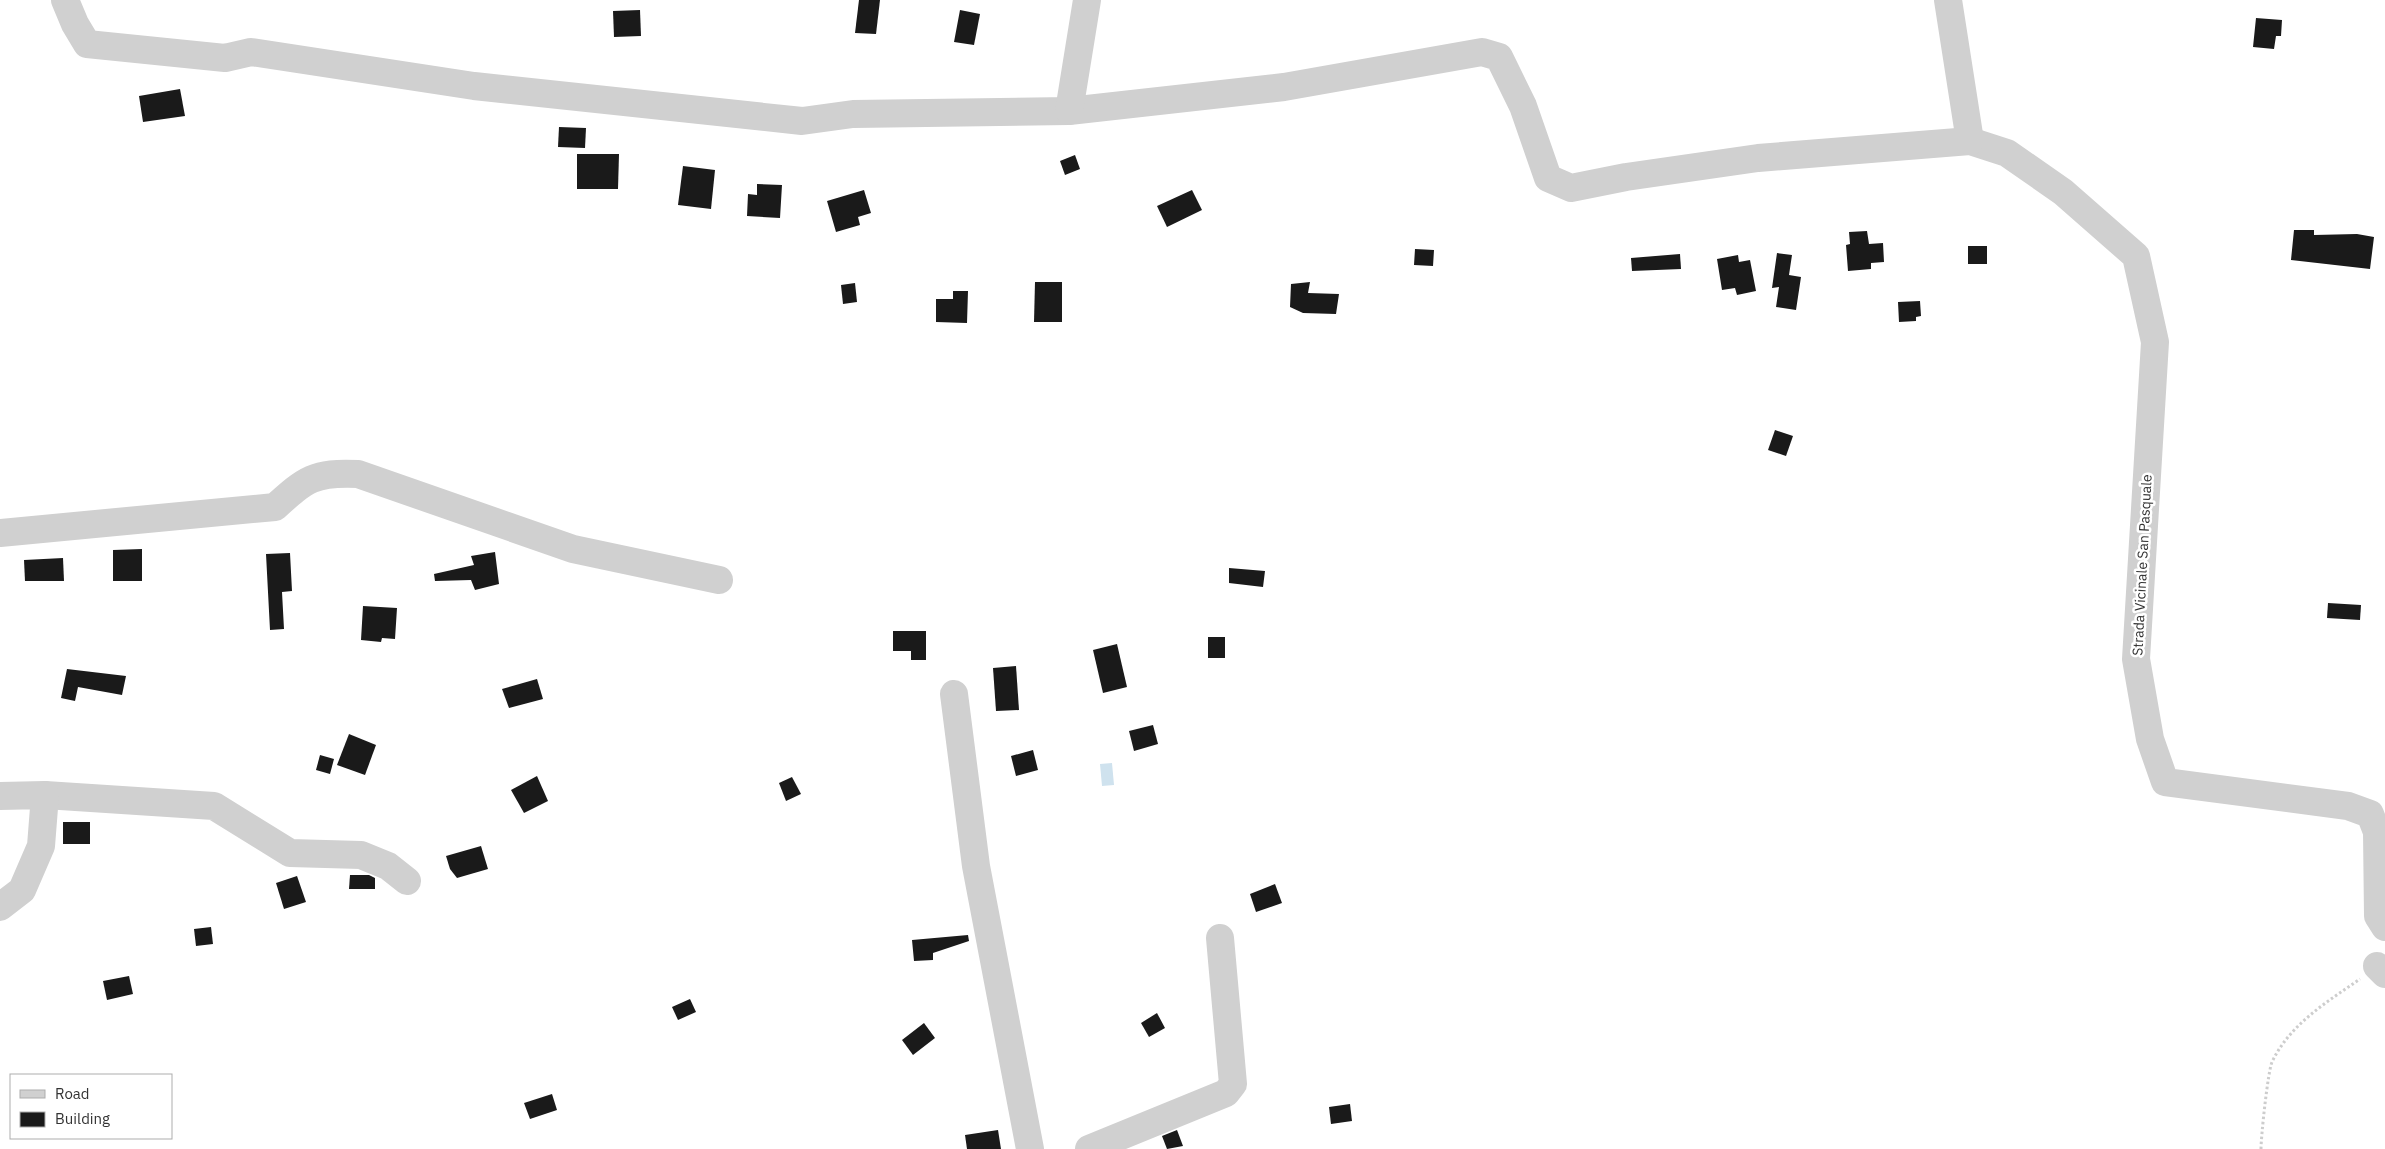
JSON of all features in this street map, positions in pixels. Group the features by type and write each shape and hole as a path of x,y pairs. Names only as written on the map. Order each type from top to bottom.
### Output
{"street":[{"path":"65,0 75,24 87,44 225,58 250,52 474,86 802,121 853,114 1069,110 1284,88 1482,52 1499,57 1523,106 1548,178 1571,188 1626,177 1758,158 1970,141 1948,0"},
{"path":"1069,110 1087,0"},
{"name":"Strada Vicinale San Pasquale","path":"1970,141 2007,153 2023,164 2063,192 2136,256 2155,342 2136,659 2150,739 2165,782 2348,806 2370,814 2379,814 2377,832 2378,916 2385,927"},
{"path":"0,533 275,507 308,480 331,472 358,474 573,550 719,580"},
{"path":"954,694 976,866 1030,1149"},
{"path":"0,907 22,890 41,846 45,795"},
{"path":"0,796 45,795 214,806 290,853 361,855 388,866 407,880"},
{"path":"1089,1149 1226,1094 1233,1084 1220,938"}],"path":[{"path":"2261,1149 2271,1063 2294,1030 2319,1007 2381,970"}],"water":[{"path":"1112,763 1114,785 1102,786 1100,764"}],"building":[{"path":"859,0 880,0 876,34 855,33"},
{"path":"640,10 641,36 614,37 613,11"},
{"path":"960,10 980,14 974,45 954,42"},
{"path":"2256,18 2282,20 2281,36 2276,36 2274,49 2253,47"},
{"path":"180,89 185,116 143,122 139,96"},
{"path":"559,127 586,128 585,148 558,147"},
{"path":"577,154 619,154 618,189 577,189"},
{"path":"1075,155 1080,169 1065,175 1060,161"},
{"path":"683,166 715,170 711,209 678,205"},
{"path":"757,184 782,185 780,218 747,216 748,194 757,195"},
{"path":"864,190 871,213 858,217 860,225 836,232 827,201"},
{"path":"1192,190 1202,210 1167,227 1157,206"},
{"path":"2294,230 2314,230 2314,235 2357,234 2374,237 2370,269 2291,260"},
{"path":"1867,231 1869,244 1883,243 1884,262 1871,263 1871,269 1848,271 1846,245 1850,244 1849,232"},
{"path":"1968,246 1987,246 1987,264 1968,264"},
{"path":"1415,249 1434,250 1433,266 1414,265"},
{"path":"1777,253 1792,255 1789,275 1801,277 1796,310 1776,307 1779,287 1772,288"},
{"path":"1680,254 1681,269 1632,271 1631,258"},
{"path":"1738,255 1739,262 1750,260 1756,291 1737,295 1735,288 1722,290 1717,259"},
{"path":"1035,282 1062,282 1062,322 1034,322"},
{"path":"1310,282 1308,293 1339,294 1336,314 1303,313 1290,307 1291,284"},
{"path":"855,283 857,302 843,304 841,285"},
{"path":"953,291 968,291 967,323 936,322 936,299 953,299"},
{"path":"1920,301 1921,316 1916,317 1916,321 1899,322 1898,302"},
{"path":"1775,430 1793,436 1786,456 1768,450"},
{"path":"142,549 142,581 113,581 113,550"},
{"path":"495,552 499,584 475,590 471,580 435,581 434,574 474,565 471,556"},
{"path":"290,553 292,591 282,592 284,629 270,630 266,554"},
{"path":"63,558 64,581 25,581 24,560"},
{"path":"1229,568 1265,571 1263,587 1229,583"},
{"path":"2328,603 2361,605 2360,620 2327,618"},
{"path":"363,606 397,608 395,639 382,638 381,642 361,640"},
{"path":"893,631 926,631 926,660 911,660 911,651 893,651"},
{"path":"1208,637 1225,637 1225,658 1208,658"},
{"path":"1117,644 1127,687 1103,693 1093,650"},
{"path":"1016,666 1019,710 996,711 993,668"},
{"path":"67,669 126,676 122,695 78,687 75,701 61,698"},
{"path":"537,679 543,699 509,708 502,689"},
{"path":"1153,725 1158,744 1134,751 1129,731"},
{"path":"349,734 376,745 365,775 337,765"},
{"path":"1033,750 1038,770 1016,776 1011,756"},
{"path":"320,755 334,759 330,774 316,770"},
{"path":"537,776 548,801 524,813 511,790"},
{"path":"792,777 801,794 786,801 779,783"},
{"path":"63,822 90,822 90,844 63,844"},
{"path":"481,846 488,869 457,878 450,869 446,856"},
{"path":"350,875 369,875 375,878 375,889 349,889"},
{"path":"297,876 306,902 284,909 276,883"},
{"path":"1275,884 1282,903 1256,912 1250,894"},
{"path":"211,927 213,944 196,946 194,929"},
{"path":"968,935 969,941 933,953 933,960 914,961 912,940"},
{"path":"129,976 133,994 107,1000 103,981"},
{"path":"690,999 696,1012 678,1020 672,1007"},
{"path":"1157,1013 1165,1028 1149,1037 1141,1023"},
{"path":"924,1023 935,1038 913,1055 902,1040"},
{"path":"552,1094 557,1110 530,1119 524,1103"},
{"path":"1350,1104 1352,1121 1331,1124 1329,1107"},
{"path":"998,1130 1001,1149 967,1149 965,1135"},
{"path":"1177,1130 1183,1146 1167,1149 1162,1136"}]}
